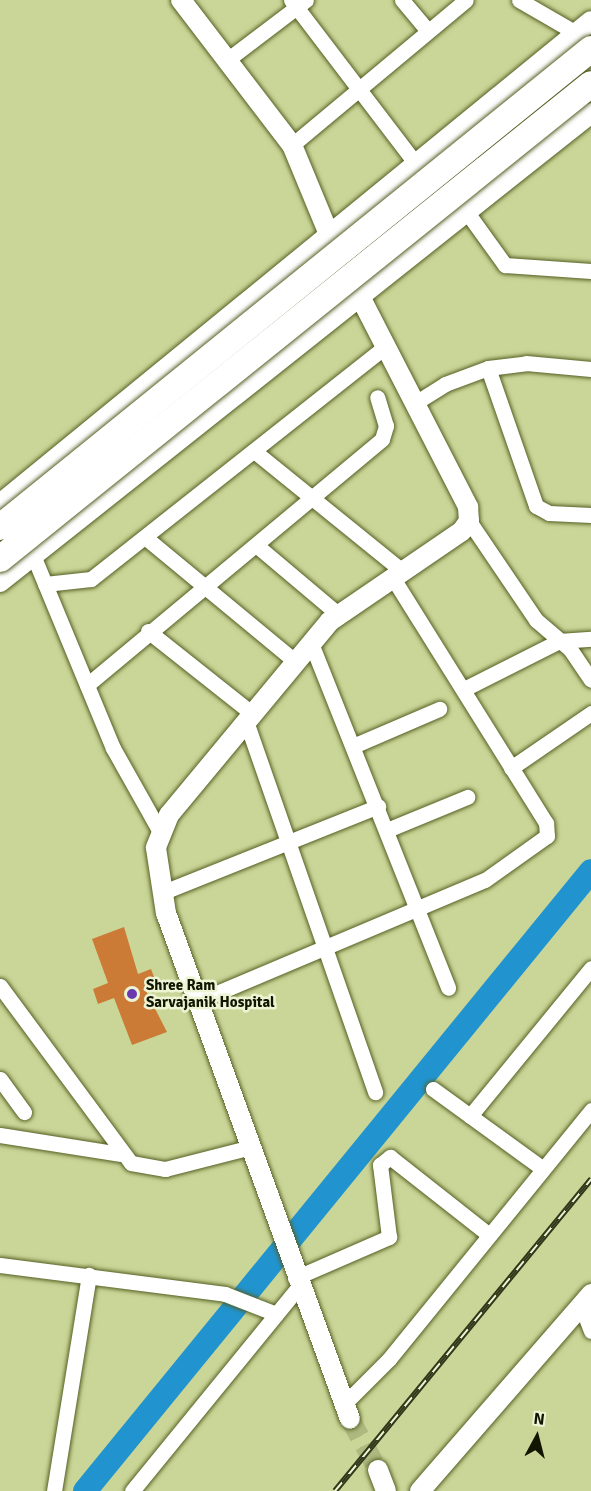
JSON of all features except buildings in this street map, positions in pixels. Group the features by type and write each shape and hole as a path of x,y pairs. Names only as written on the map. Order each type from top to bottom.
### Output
{"highway":[{"path":"0,527 586,34"},
{"path":"0,559 591,84"}],"street":[{"path":"181,0 292,145 329,233 358,294 462,494 469,521 536,620 559,641 591,680"},
{"path":"402,0 427,30"},
{"path":"292,145 427,30 466,0"},
{"path":"0,504 415,163 586,34 519,0"},
{"path":"227,60 298,2 358,88 415,163"},
{"path":"0,582 358,294 591,113"},
{"path":"466,211 504,266 591,271"},
{"path":"45,584 84,583 146,538 386,347"},
{"path":"415,403 445,384 488,368 526,363 591,369"},
{"path":"488,368 536,506 549,513 591,515"},
{"path":"87,685 148,632 312,500 385,436 377,397"},
{"path":"198,1001 417,911 502,870 547,836 546,823 397,574 254,451"},
{"path":"159,830 311,643 338,614 469,521"},
{"path":"146,538 296,662"},
{"path":"256,545 338,614"},
{"path":"33,555 113,748 159,830 161,893 251,1147 278,1231 347,1412"},
{"path":"148,632 250,719 288,843 375,1092"},
{"path":"464,689 559,641 591,639"},
{"path":"311,643 378,806 448,988"},
{"path":"353,746 439,709"},
{"path":"511,768 591,713"},
{"path":"387,830 467,797"},
{"path":"161,893 378,806"},
{"path":"470,1116 591,968"},
{"path":"0,986 120,1154"},
{"path":"0,1079 24,1112"},
{"path":"433,1089 543,1168"},
{"path":"347,1412 591,1110"},
{"path":"0,1135 120,1154 152,1169 251,1147"},
{"path":"132,1491 276,1314 294,1275 389,1237 380,1166 390,1157 489,1234"},
{"path":"0,1265 225,1294 252,1300 276,1314"},
{"path":"54,1491 89,1275"},
{"path":"586,1300 591,1331"},
{"path":"420,1491 586,1300"},
{"path":"378,1470 386,1491"}],"waterway":[{"path":"85,1491 591,871"}],"tunnel":[{"path":"350,1419 378,1470"}],"railway":[{"path":"335,1491 591,1179"}],"place":[{"name":"Shree Ram Sarvajanik Hospital","path":"132,994"}]}
